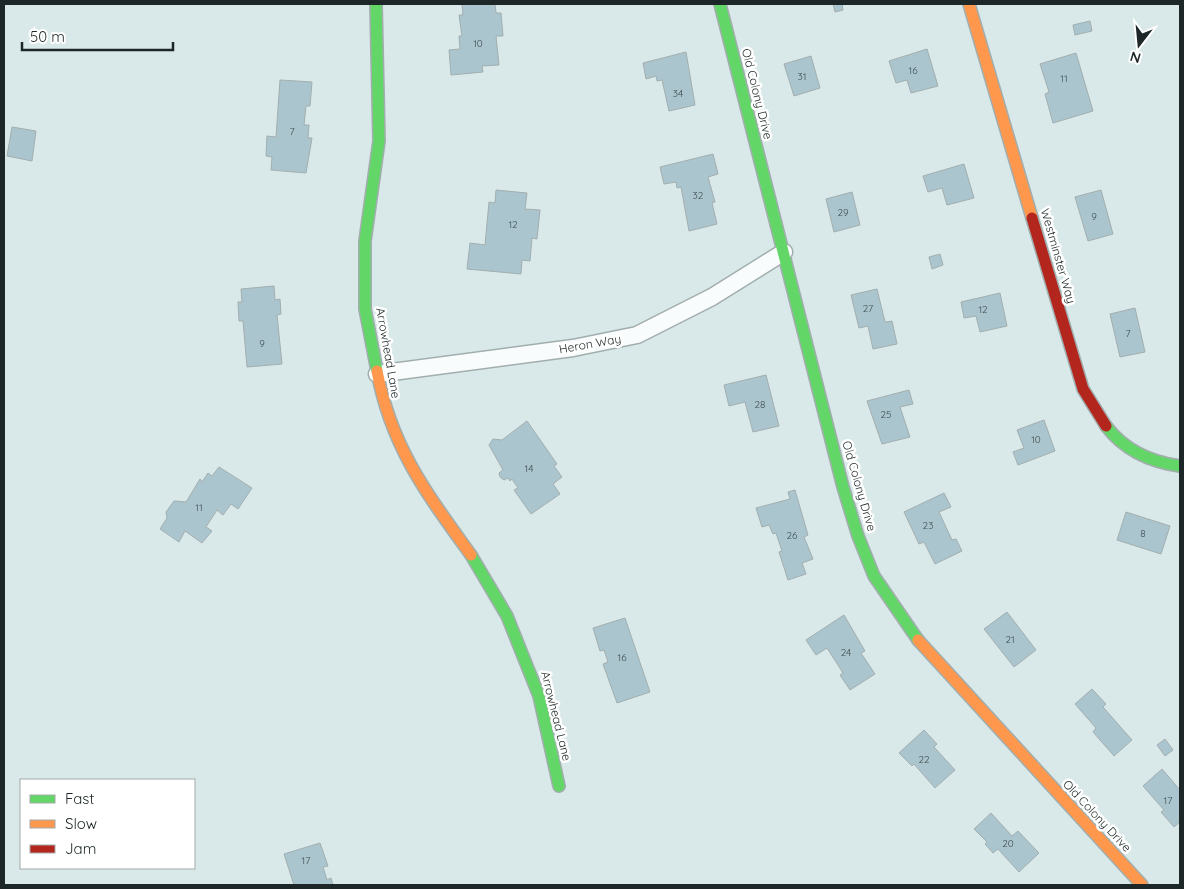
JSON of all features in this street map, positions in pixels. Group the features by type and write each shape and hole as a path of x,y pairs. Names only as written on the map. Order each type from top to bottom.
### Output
{"street":[{"name":"Arrowhead Lane","path":"376,4 379,141 364,241 365,309 383,404 402,450 420,484 482,573 507,616 538,696 559,786"},
{"name":"Old Colony Drive","path":"720,4 844,487 858,536 874,576 920,644 1142,885"},
{"name":"Westminster Way","path":"969,4 1083,389 1100,421 1122,445 1151,461 1180,466"},
{"name":"Heron Way","path":"377,374 573,348 637,336 712,297 784,252"}],"building":[{"path":"462,4 495,4 496,13 501,13 503,36 496,36 499,65 482,66 483,72 451,75 449,50 460,49 459,36 462,36 459,15 463,15"},
{"path":"833,4 842,4 843,10 835,12"},
{"path":"1090,21 1092,31 1075,35 1073,25"},
{"path":"927,49 938,86 911,93 907,80 896,83 889,61"},
{"path":"686,52 695,105 669,111 662,80 657,81 656,76 646,79 643,63"},
{"path":"1076,53 1093,111 1053,123 1045,94 1049,92 1040,64"},
{"path":"811,56 820,88 794,96 784,64"},
{"path":"280,80 312,82 310,106 306,106 304,125 309,125 308,138 312,138 306,173 271,170 272,157 266,156 267,136 276,137"},
{"path":"12,127 36,131 32,161 7,156"},
{"path":"713,154 718,174 708,177 715,202 712,203 717,224 689,231 681,187 677,188 676,182 664,184 660,167"},
{"path":"964,164 974,198 947,205 942,188 928,192 923,176"},
{"path":"496,190 527,193 525,209 540,210 537,239 532,238 530,261 522,260 521,274 467,269 470,243 485,245 489,202 495,203"},
{"path":"1101,190 1113,234 1088,241 1075,197"},
{"path":"852,192 860,225 834,232 826,199"},
{"path":"940,254 943,265 932,269 929,257"},
{"path":"274,286 275,300 280,299 281,314 277,315 282,364 247,367 243,321 239,321 238,302 242,302 241,289"},
{"path":"877,289 885,322 892,321 897,344 873,349 868,326 859,328 851,295"},
{"path":"1000,293 1007,326 980,332 976,316 964,318 961,302"},
{"path":"1135,308 1145,352 1120,357 1110,314"},
{"path":"766,375 779,426 753,432 745,402 729,406 724,385"},
{"path":"909,390 913,404 900,407 910,437 882,444 867,401"},
{"path":"1044,420 1055,451 1018,465 1013,452 1024,448 1017,430"},
{"path":"527,421 557,464 554,466 562,477 553,484 560,494 531,514 514,490 518,488 512,479 510,481 508,478 504,480 500,477 499,473 503,470 489,445 493,439 502,440"},
{"path":"219,467 252,488 238,509 231,504 223,515 217,510 206,527 212,531 202,543 185,531 179,542 160,529 167,518 166,512 174,501 186,502 200,479 202,482 208,473 212,476"},
{"path":"795,490 808,535 804,537 813,559 802,563 806,574 788,580 779,552 782,551 776,533 773,534 769,525 762,527 756,508 790,499 788,492"},
{"path":"944,493 951,507 939,512 952,540 956,539 962,551 935,564 924,542 919,544 904,512"},
{"path":"1126,512 1170,526 1161,554 1117,540"},
{"path":"1007,612 1036,650 1014,667 984,629"},
{"path":"844,615 865,651 861,653 875,674 850,690 840,675 843,673 827,648 816,655 806,640"},
{"path":"625,618 650,692 617,703 603,664 608,662 604,650 600,651 593,628"},
{"path":"1092,689 1106,704 1103,707 1132,740 1114,756 1093,732 1096,728 1075,704"},
{"path":"924,730 937,744 934,747 955,770 935,788 914,764 912,766 899,753"},
{"path":"1165,739 1173,750 1165,756 1157,745"},
{"path":"1162,769 1180,790 1180,822 1174,827 1161,812 1164,810 1143,786"},
{"path":"991,813 1012,836 1018,831 1039,853 1019,872 998,849 993,853 985,844 987,842 974,829"},
{"path":"320,843 328,866 323,867 327,880 331,878 333,885 294,885 284,854"}],"traffic: fast":[{"path":"376,4 379,141 365,241 365,309 377,371"},
{"path":"720,4 843,487 858,536 874,576 918,640"},
{"path":"1106,426 1121,442 1139,454 1158,462 1180,466"},
{"path":"471,555 507,616 539,696 559,786"}],"traffic: slow":[{"path":"969,4 1032,218"},
{"path":"377,371 383,398 401,447 426,490 471,555"},
{"path":"918,640 1142,885"}],"traffic: jam":[{"path":"1032,218 1083,389 1106,426"}]}
